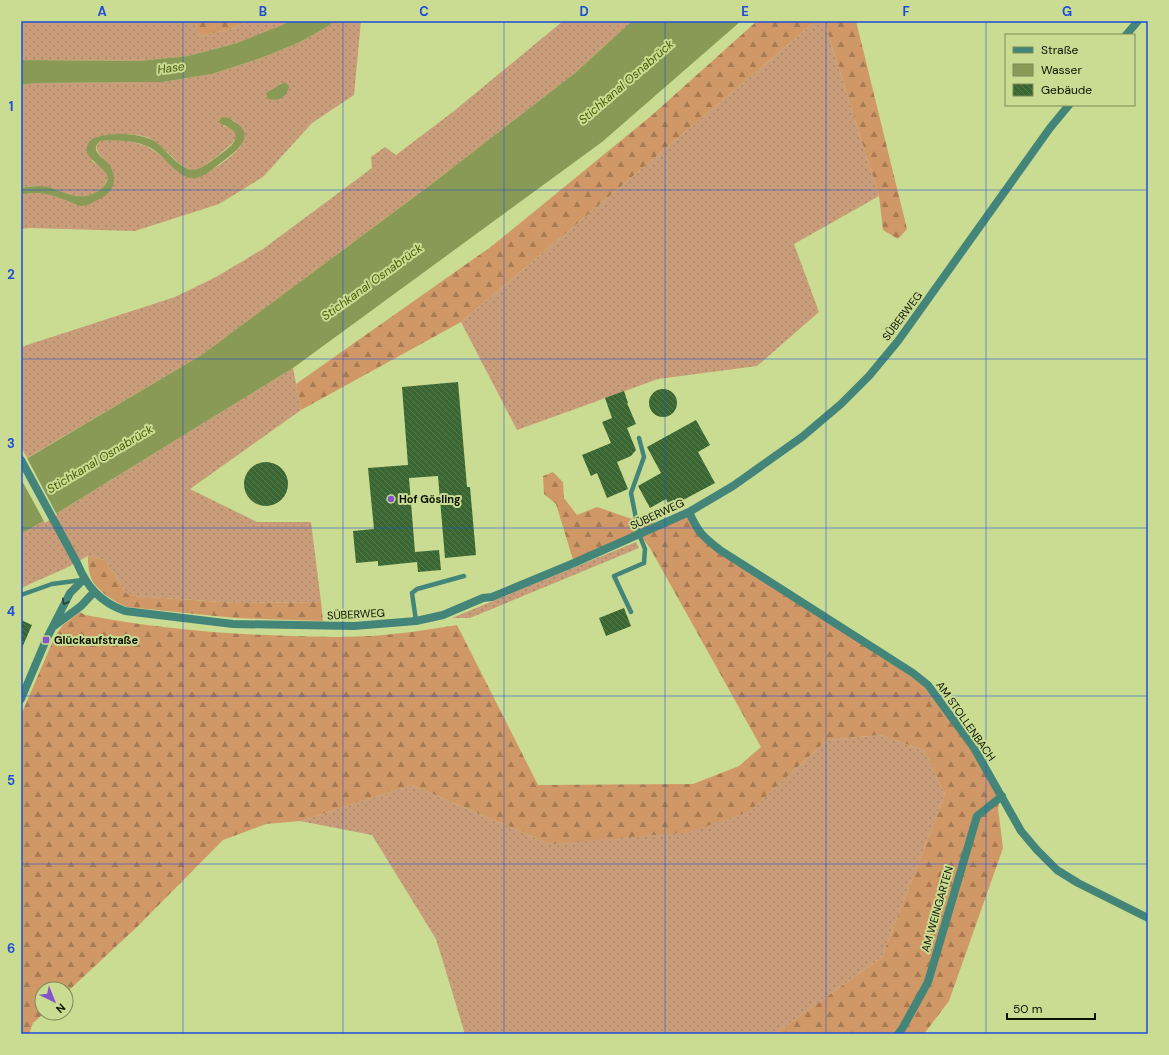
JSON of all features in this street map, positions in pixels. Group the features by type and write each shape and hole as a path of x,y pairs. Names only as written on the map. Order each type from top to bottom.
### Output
{"street":[{"path":"1127,34 1138,21"},
{"name":"SÜBERWEG","path":"21,460 84,579 94,592 112,606 125,612 233,624 354,626 416,621 443,615 483,598 492,597 689,512 734,486 802,437 841,404 870,376 898,341 1050,128 1068,106"},
{"name":"AM STOLLENBACH","path":"689,512 697,529 705,538 720,550 913,673 928,685 979,757 1021,831 1037,850 1057,870 1078,883 1148,918"},
{"path":"21,699 52,628 70,592 84,579"},
{"path":"52,628 80,606 94,592"},
{"name":"AM WEINGARTEN","path":"898,1034 928,982 977,816 1002,796"}],"lane":[{"path":"631,612 614,576 644,563 645,549 640,534 631,493 644,457 639,438"},
{"path":"416,621 412,593 417,589 464,576"},
{"path":"21,595 52,584 84,579"}],"shaded area":[{"path":"21,21 202,21 196,23 200,36 231,29 250,21 290,21 279,27 237,43 188,56 139,61 21,60"},
{"path":"335,21 361,21 354,95 312,123 263,177 219,204 135,231 21,229 21,195 29,193 44,193 80,206 109,192 108,163 97,150 100,141 124,141 144,145 160,155 178,172 204,175 236,151 242,144 244,136 241,128 233,120 223,126 235,132 236,137 234,141 215,158 196,170 188,169 183,166 158,144 146,137 134,134 122,134 97,137 92,161 105,170 108,176 106,183 101,189 93,194 78,196 47,187 32,186 21,188 21,85 36,83 163,82 212,74 261,58 298,43"},
{"path":"563,21 632,21 575,73 429,186 203,354 27,458 21,447 21,347 175,297 216,277 263,249 372,168 371,157 385,147 396,155 454,111"},
{"path":"816,21 824,21 879,196 794,244 819,312 757,366 658,379 517,430 461,322"},
{"path":"293,368 301,410 190,489 257,522 311,522 321,602 237,603 134,596 126,593 105,560 88,556 66,568 21,588 21,534"},
{"path":"636,542 639,548 470,618 452,618"},
{"path":"880,735 924,750 945,794 882,957 775,1034 465,1034 436,939 372,835 300,821 412,785 550,844 750,811 827,740"}],"green space":[{"path":"202,21 250,21 231,29 200,36 196,23"},
{"path":"757,21 816,21 461,322 301,410 296,384 492,246 651,116"},
{"path":"824,21 856,21 907,229 898,239 883,230 879,196"},
{"path":"553,472 563,482 564,498 577,515 597,507 635,520 662,524 689,512 705,538 928,685 1002,796 998,808 1003,848 949,1001 924,1034 775,1034 882,957 945,794 924,750 880,735 827,740 750,811 689,832 550,844 412,785 300,821 266,824 223,840 138,926 74,986 74,981 34,981 35,1021 29,1034 21,1034 21,715 55,636 63,625 80,612 85,615 111,620 162,627 238,634 290,636 367,636 457,625 538,785 693,784 739,766 761,747 650,548 640,535 574,563 556,504 544,494 543,476"},
{"path":"88,556 105,560 126,593 134,596 237,603 321,602 323,621 235,618 127,607 116,602 100,590 92,580 89,573"}],"water":[{"name":"Hase","path":"290,21 335,21 298,43 261,58 212,74 163,82 36,83 21,85 21,60 139,61 188,56 237,43"},
{"name":"Stichkanal Osnabrück","path":"632,21 741,21 602,142 293,368 21,534 21,462 203,354 429,186 575,73"},
{"path":"285,82 289,86 282,98 276,100 268,99 266,93"},
{"path":"226,117 237,123 243,129 245,135 244,141 234,153 200,177 193,178 182,175 154,150 142,144 121,141 100,141 96,146 96,151 111,167 114,177 111,190 103,197 95,202 80,206 51,195 29,193 21,195 21,188 34,186 48,187 76,196 90,195 97,192 108,180 107,175 104,170 89,156 87,150 88,144 91,140 104,135 127,134 150,139 156,142 174,159 189,170 198,169 208,164 228,149 233,143 236,135 234,132 219,122 221,118"}],"pier":[{"path":"26,456 57,515 45,523 21,479 21,459"}],"building":[{"path":"458,382 467,487 470,487 476,555 445,558 438,476 409,478 415,552 439,550 441,570 418,572 417,562 378,566 378,561 356,563 353,531 374,529 368,468 408,465 402,387"},
{"path":"663,389 673,393 677,403 673,413 663,417 653,413 649,403 653,393"},
{"path":"624,391 627,403 636,424 627,428 636,450 631,456 617,462 628,489 607,498 597,473 591,476 582,455 611,443 602,422 612,418 605,398"},
{"path":"696,420 710,445 698,452 715,483 670,507 666,499 650,508 638,486 661,473 647,447"},
{"path":"266,462 278,466 284,472 288,484 284,496 278,502 266,506 254,502 248,496 244,484 248,472 254,466"},
{"path":"624,608 631,626 606,636 599,618"},
{"path":"21,620 32,625 21,650"}],"place":[{"name":"Hof Gösling","path":"391,499"},
{"name":"Glückaufstraße","path":"46,640"}]}
